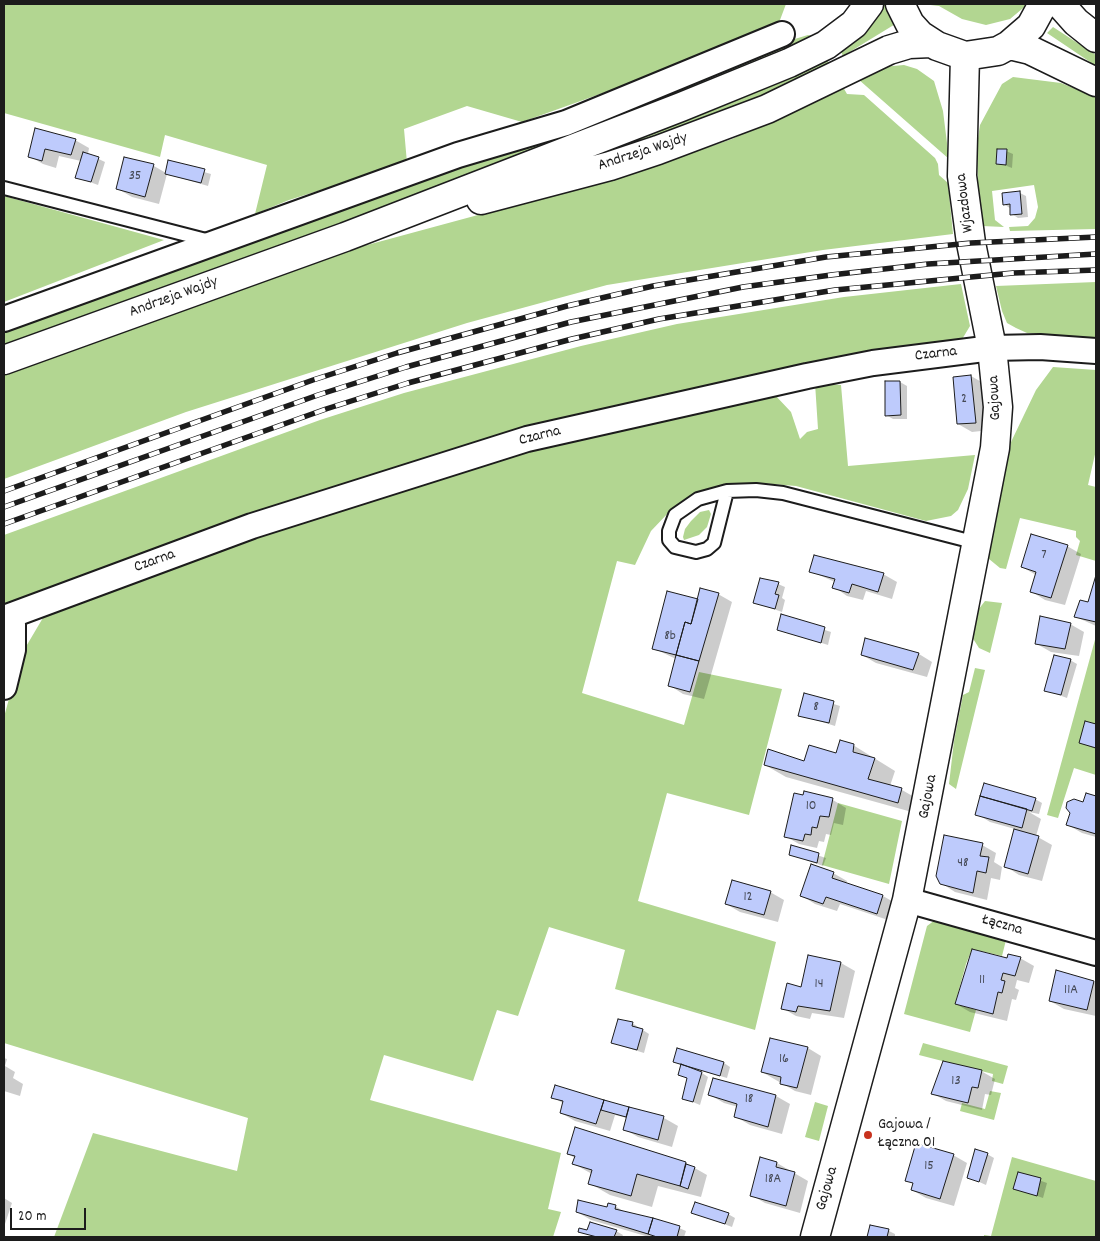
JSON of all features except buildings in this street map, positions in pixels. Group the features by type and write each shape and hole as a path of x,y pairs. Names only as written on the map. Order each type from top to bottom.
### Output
{"main road":[{"name":"Andrzeja Wajdy","path":"4,360 345,237 681,107 788,63 826,45 854,24 869,4"},
{"name":"Andrzeja Wajdy","path":"900,4 910,24 931,43 965,56"},
{"path":"965,56 981,54 1010,45 1032,26 1043,4"},
{"path":"1060,4 1076,22 1096,38"},
{"name":"Andrzeja Wajdy","path":"345,237 610,166 767,109 889,50 909,44 931,43"},
{"path":"1010,45 1030,50 1096,82"},
{"name":"Wjazdowa","path":"965,56 963,192 992,348"},
{"name":"Gajowa","path":"815,1237 907,900 977,543 997,430 998,406 992,348"}],"street":[{"path":"4,319 458,155 566,123 782,34"},
{"name":"Czarna","path":"8,617 252,526 527,439 873,363 992,348 1040,347 1096,351"},
{"path":"4,687 13,650 8,617"},
{"name":"Łączna","path":"907,900 1096,953"}],"lane":[{"path":"4,188 215,243"},
{"path":"727,492 714,543 707,549 696,552 675,547 669,540 668,531 674,515 698,499 727,492 756,490 783,492 977,543"}],"green space":[{"path":"4,4 786,4 780,20 762,36 522,122 467,106 404,129 407,163 289,200 255,214 267,165 165,135 160,157 4,113"},
{"path":"885,4 890,4 897,23 843,56 839,48 871,26"},
{"path":"922,4 1028,4 1010,19 986,25 962,19 939,6"},
{"path":"1053,27 1096,55 1096,66 1047,33"},
{"path":"808,35 813,36 814,40 500,165 4,346 4,330 392,188 528,146 715,77 788,41"},
{"path":"824,55 829,63 772,92 728,110 567,168 563,161"},
{"path":"904,65 917,69 934,81 943,111 949,159 858,79 882,67"},
{"path":"1013,77 1061,83 1096,97 1096,229 1010,231 1009,227 1028,226 1035,218 1038,207 1034,185 992,191 995,220 1004,227 982,226 978,191 977,145 980,125 1002,84"},
{"path":"843,87 847,94 864,95 935,158 938,164 939,175 948,183 953,234 823,250 607,285 467,323 186,412 4,479 4,374 345,251 633,173 732,139"},
{"path":"4,196 164,240 4,302"},
{"path":"1096,282 1096,338 1027,333 1016,328 1007,323 996,286"},
{"path":"961,284 970,326 961,341 951,345 839,357 754,377 327,492 225,523 4,607 4,535 320,420 404,393 581,346 677,324 844,297"},
{"path":"1053,367 1096,370 1096,450 1088,485 1096,487 1096,561 1076,555 1080,541 1076,537 1076,531 1020,518 1006,569 1000,568 989,559 989,554 1011,442 1036,390"},
{"path":"815,383 841,385 848,466 975,455 968,489 958,510 951,516 926,521 796,486 760,483 708,489 670,511 651,531 635,565 617,561 582,693 684,725 699,672 782,689 749,815 667,793 638,901 776,942 755,1030 615,989 625,950 549,927 518,1016 497,1010 473,1081 384,1055 370,1100 561,1153 548,1209 561,1212 553,1237 54,1237 93,1133 237,1171 248,1118 4,1043 4,717 21,655 47,611 214,551 523,452 775,395 791,412 800,439 807,432 818,429"},
{"path":"709,510 711,514 707,527 699,535 684,540 685,529 691,521 700,512"},
{"path":"985,601 1002,603 990,653 979,648 972,637 978,610"},
{"path":"1096,636 1096,775 1074,768 1058,818 1047,815"},
{"path":"975,668 985,670 956,789 949,784 954,741 963,695 969,692"},
{"path":"838,803 902,821 889,884 822,865"},
{"path":"935,920 1006,940 1002,956 972,949 966,964 955,1004 976,1010 970,1032 904,1014 927,926"},
{"path":"923,1043 1008,1066 1003,1084 992,1081 993,1074 919,1055"},
{"path":"990,1091 1001,1093 994,1120 960,1111 962,1103 985,1109"},
{"path":"815,1102 828,1106 819,1141 805,1137"},
{"path":"1012,1157 1096,1181 1096,1237 984,1237 984,1235 991,1236"}],"railway":[{"path":"4,491 313,380 397,353 567,306 653,286 826,257 971,243 1096,237"},
{"path":"4,507 318,395 406,367 571,322 743,287 831,275 928,264 1096,254"},
{"path":"4,524 326,409 408,383 572,339 659,319 835,290 1013,273 1096,270"}],"place":[{"name":"Gajowa / Łączna 01","path":"868,1135"}]}
